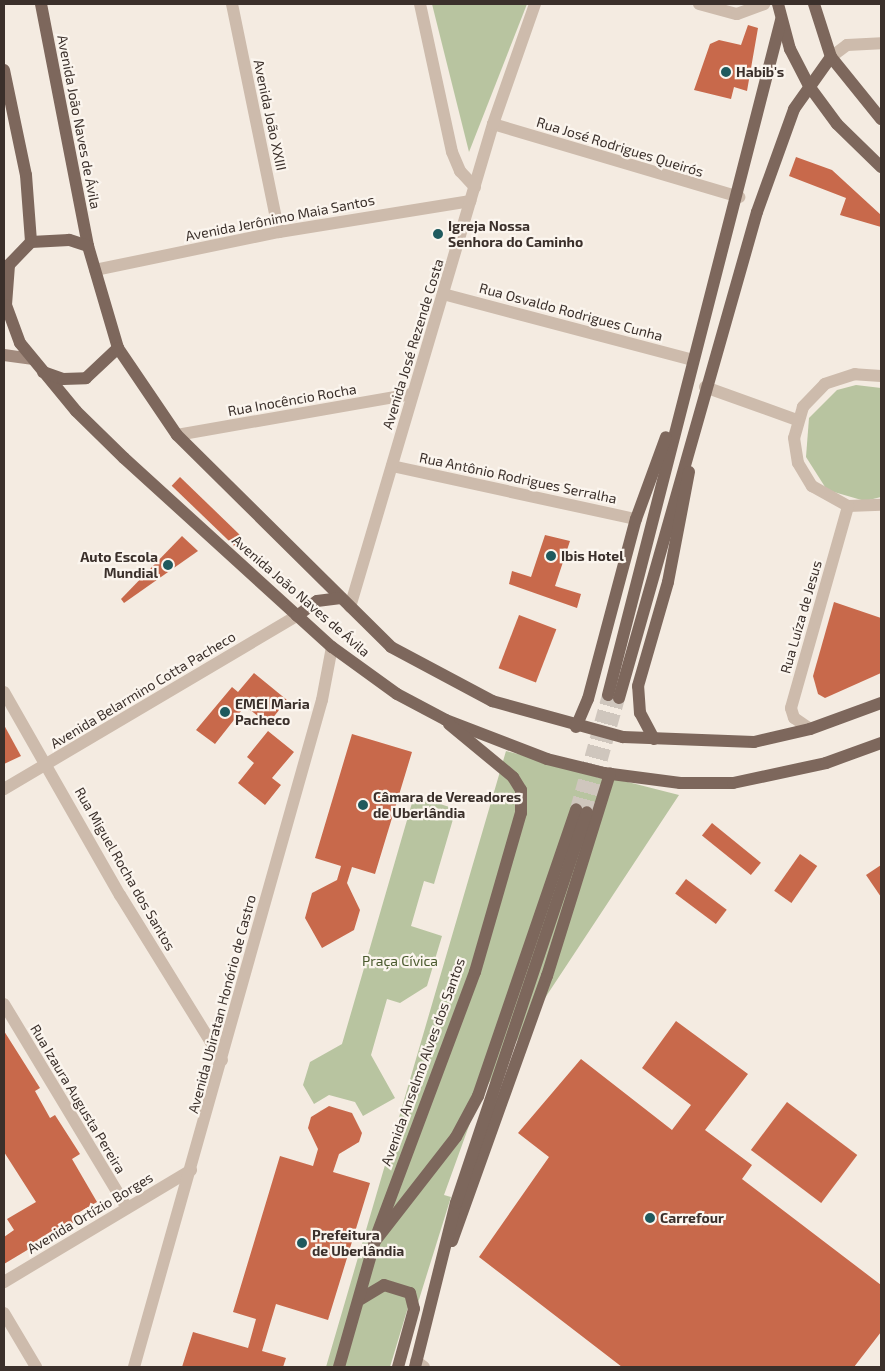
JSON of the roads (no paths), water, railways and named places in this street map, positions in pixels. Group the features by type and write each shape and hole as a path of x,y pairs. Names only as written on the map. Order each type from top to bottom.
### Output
{"main road":[{"name":"Avenida João Naves de Ávila","path":"41,4 88,246"},
{"path":"778,4 781,20 809,86 837,124 881,167"},
{"path":"814,4 832,57 881,119"},
{"path":"781,20 739,197 692,360 614,697 757,212 794,109 832,57"},
{"path":"4,70 26,175 31,242"},
{"path":"69,240 88,246 118,348 86,378 63,379 41,371 12,328 5,307 6,266 31,242 69,240"},
{"name":"Avenida João Naves de Ávila","path":"118,348 176,435 345,603 392,647 429,671 492,701 581,728 623,737 754,742 810,729 881,703"},
{"path":"4,355 32,359"},
{"name":"Avenida João Naves de Ávila","path":"41,371 124,458 332,647 394,692 446,720 573,766 607,774 680,783 733,783 826,763 881,743"},
{"path":"581,728 636,519 684,395"},
{"path":"654,739 640,712 638,686 668,582 700,406"},
{"path":"297,616 317,601 345,603"},
{"name":"Avenida Anselmo Alves dos Santos","path":"339,1367 375,1241 474,972 521,813 522,790 513,777 446,720"},
{"path":"434,1282 492,1136 607,774"},
{"path":"375,1241 456,1137 478,1096 582,811 488,1101 434,1282 418,1365"},
{"path":"359,1300 384,1285 410,1293 414,1310 398,1367"}],"street":[{"name":"Avenida João XXIII","path":"232,4 279,232"},
{"path":"420,4 452,152 460,171 475,187"},
{"name":"Avenida José Rezende Costa","path":"345,603 392,466 493,124 535,4"},
{"path":"699,4 737,14 764,4"},
{"path":"832,57 847,45 881,43"},
{"name":"Rua José Rodrigues Queirós","path":"493,124 739,197"},
{"name":"Avenida Jerônimo Maia Santos","path":"95,270 279,232 471,201"},
{"name":"Rua Osvaldo Rodrigues Cunha","path":"443,294 692,360"},
{"path":"881,376 855,374 826,384 804,406 797,420 794,438 798,463 812,486 848,506 881,505"},
{"path":"705,387 797,420"},
{"name":"Rua Inocêncio Rocha","path":"176,435 412,394"},
{"name":"Rua Antônio Rodrigues Serralha","path":"392,466 636,519"},
{"name":"Rua Luíza de Jesus","path":"810,729 794,718 791,708 848,506"},
{"name":"Avenida Belarmino Cotta Pacheco","path":"4,789 297,616"},
{"name":"Avenida Ubiratan Honório de Castro","path":"134,1367 322,700 332,647"},
{"name":"Rua Miguel Rocha dos Santos","path":"4,692 120,895 222,1060"},
{"name":"Rua Izaura Augusta Pereira","path":"4,1004 127,1208"},
{"name":"Avenida Ortízio Borges","path":"4,1282 191,1170"},
{"path":"4,1313 36,1367"}],"tunnel":[{"path":"576,809 608,695"},
{"path":"587,812 619,698"}],"place":[{"name":"Habib's","path":"726,72"},
{"name":"Igreja Nossa Senhora do Caminho","path":"438,234"},
{"name":"Ibis Hotel","path":"551,556"},
{"name":"Auto Escola Mundial","path":"168,565"},
{"name":"EMEI Maria Pacheco","path":"225,712"},
{"name":"Câmara de Vereadores de Uberlândia","path":"363,805"},
{"name":"Carrefour","path":"650,1218"},
{"name":"Prefeitura de Uberlândia","path":"302,1243"}],"park label":[{"name":"Praça Cívica","path":"400,961"}]}
